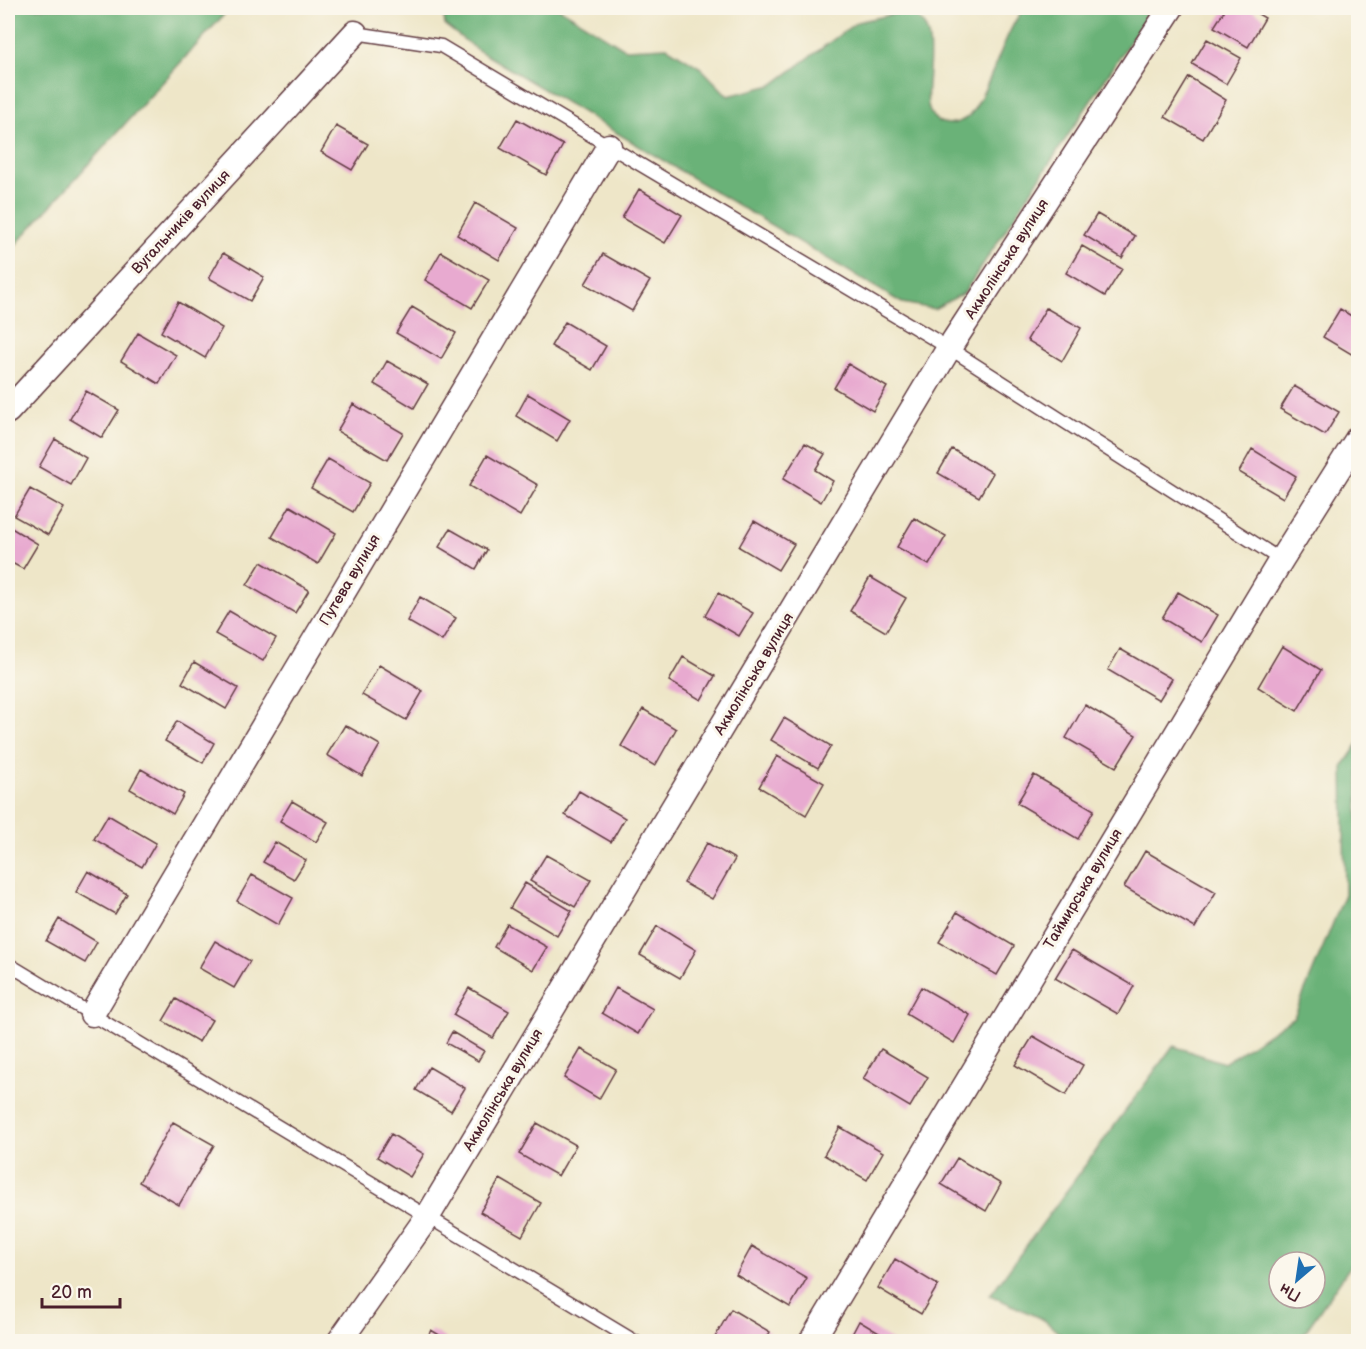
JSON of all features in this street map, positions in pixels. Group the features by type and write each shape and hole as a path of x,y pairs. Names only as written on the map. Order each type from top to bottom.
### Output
{"street":[{"name":"Акмолiнська вулиця","path":"339,1341 428,1216 949,348 1171,8"},
{"name":"Вугальників вулиця","path":"8,411 355,33"},
{"name":"Путева вулиця","path":"92,1014 609,146"},
{"name":"Таймирська вулиця","path":"811,1341 1281,560 1359,438"}],"lane":[{"path":"355,33 441,46 949,348 1281,560"},
{"path":"8,964 636,1341"}],"green space":[{"path":"8,8 230,8 8,253"},
{"path":"443,8 559,8 625,49 667,47 701,68 728,96 772,85 857,22 904,12 917,17 929,38 928,105 935,119 948,124 961,121 973,111 987,86 1009,33 1024,8 1152,8 964,293 934,309 902,303 476,49 445,25"},
{"path":"1358,744 1358,1255 1327,1300 1327,1250 1267,1250 1267,1310 1320,1310 1299,1341 1062,1341 1062,1336 1044,1320 990,1295 1173,1046 1224,1063 1294,1017 1345,894 1343,766"}],"building":[{"path":"1226,8 1248,8 1265,18 1248,47 1214,27"},
{"path":"1207,39 1241,58 1226,84 1192,64"},
{"path":"1189,77 1226,100 1203,139 1165,117"},
{"path":"517,119 563,145 546,175 500,148"},
{"path":"336,126 368,144 352,170 321,152"},
{"path":"639,189 682,215 665,243 622,218"},
{"path":"475,203 518,228 499,260 457,235"},
{"path":"1097,214 1135,236 1122,258 1084,235"},
{"path":"1082,246 1122,269 1105,296 1066,273"},
{"path":"441,252 489,280 472,308 425,280"},
{"path":"223,253 264,277 250,301 209,278"},
{"path":"603,254 650,281 632,311 585,284"},
{"path":"178,302 222,328 205,358 161,332"},
{"path":"412,307 456,333 441,359 396,333"},
{"path":"1046,308 1081,328 1062,361 1027,340"},
{"path":"1340,309 1358,320 1358,358 1323,337"},
{"path":"565,322 606,346 592,370 551,346"},
{"path":"138,333 176,355 159,384 121,361"},
{"path":"387,361 428,384 414,408 374,384"},
{"path":"848,364 887,387 873,411 834,388"},
{"path":"1294,386 1339,412 1325,435 1280,409"},
{"path":"86,391 119,410 102,438 70,419"},
{"path":"528,394 570,419 557,441 516,416"},
{"path":"353,404 403,433 387,460 337,431"},
{"path":"55,439 86,458 71,485 39,467"},
{"path":"805,443 825,454 815,470 833,481 821,502 783,479"},
{"path":"952,449 993,473 979,497 938,473"},
{"path":"1252,449 1296,476 1283,498 1239,472"},
{"path":"487,455 538,485 520,516 469,486"},
{"path":"328,459 370,483 353,512 311,488"},
{"path":"30,489 64,508 48,535 14,516"},
{"path":"290,506 336,533 318,564 272,537"},
{"path":"914,518 946,536 929,565 897,547"},
{"path":"754,521 794,544 778,570 739,547"},
{"path":"8,526 38,544 23,569 8,561"},
{"path":"450,529 487,550 476,569 439,547"},
{"path":"261,562 309,590 295,613 247,585"},
{"path":"870,577 906,598 886,632 850,611"},
{"path":"1178,592 1218,615 1202,642 1162,618"},
{"path":"718,593 753,613 739,636 705,616"},
{"path":"420,597 456,618 442,641 407,621"},
{"path":"229,611 276,638 263,661 215,634"},
{"path":"1282,646 1321,670 1297,711 1258,687"},
{"path":"1120,649 1172,679 1159,700 1108,670"},
{"path":"683,657 715,676 701,700 669,681"},
{"path":"194,662 238,688 226,709 182,683"},
{"path":"379,665 423,691 406,720 362,695"},
{"path":"1085,705 1136,735 1116,767 1066,738"},
{"path":"643,709 676,729 655,766 621,746"},
{"path":"784,718 831,746 818,768 771,740"},
{"path":"177,721 214,743 203,763 165,741"},
{"path":"345,725 380,745 362,776 327,755"},
{"path":"777,756 824,783 806,815 759,787"},
{"path":"141,769 184,794 173,814 130,789"},
{"path":"1034,775 1094,810 1078,839 1017,803"},
{"path":"579,791 625,818 611,842 565,815"},
{"path":"292,801 328,822 316,842 280,821"},
{"path":"108,815 156,843 142,867 94,839"},
{"path":"275,842 306,860 294,879 263,862"},
{"path":"707,843 735,859 712,899 684,883"},
{"path":"1145,851 1216,892 1195,928 1124,887"},
{"path":"546,855 591,880 575,907 530,881"},
{"path":"88,871 127,894 115,914 76,892"},
{"path":"252,875 293,898 278,925 237,901"},
{"path":"525,883 572,911 557,936 510,908"},
{"path":"957,912 1014,946 997,975 939,942"},
{"path":"59,919 97,942 85,963 46,941"},
{"path":"507,924 547,947 533,970 494,947"},
{"path":"657,926 696,950 680,978 640,955"},
{"path":"215,941 250,961 234,988 199,968"},
{"path":"1072,950 1134,986 1118,1014 1055,978"},
{"path":"921,987 970,1015 954,1043 906,1014"},
{"path":"469,988 509,1011 493,1038 453,1015"},
{"path":"616,988 653,1009 638,1034 602,1013"},
{"path":"176,999 212,1020 199,1042 163,1021"},
{"path":"452,1032 484,1051 478,1061 446,1043"},
{"path":"1033,1036 1083,1065 1066,1095 1015,1065"},
{"path":"581,1049 616,1069 599,1099 564,1078"},
{"path":"881,1049 928,1077 910,1107 863,1079"},
{"path":"429,1067 465,1088 451,1111 416,1090"},
{"path":"173,1122 214,1145 179,1205 139,1182"},
{"path":"537,1123 576,1145 558,1176 519,1154"},
{"path":"840,1127 883,1152 867,1180 824,1155"},
{"path":"391,1134 424,1154 410,1177 377,1157"},
{"path":"957,1158 1001,1184 986,1211 941,1184"},
{"path":"500,1179 541,1203 522,1236 480,1212"},
{"path":"752,1246 807,1278 790,1307 736,1275"},
{"path":"895,1259 938,1285 921,1314 878,1288"},
{"path":"731,1309 770,1332 765,1342 714,1339"},
{"path":"859,1321 894,1342 848,1342"},
{"path":"431,1330 451,1342 425,1342"}]}
